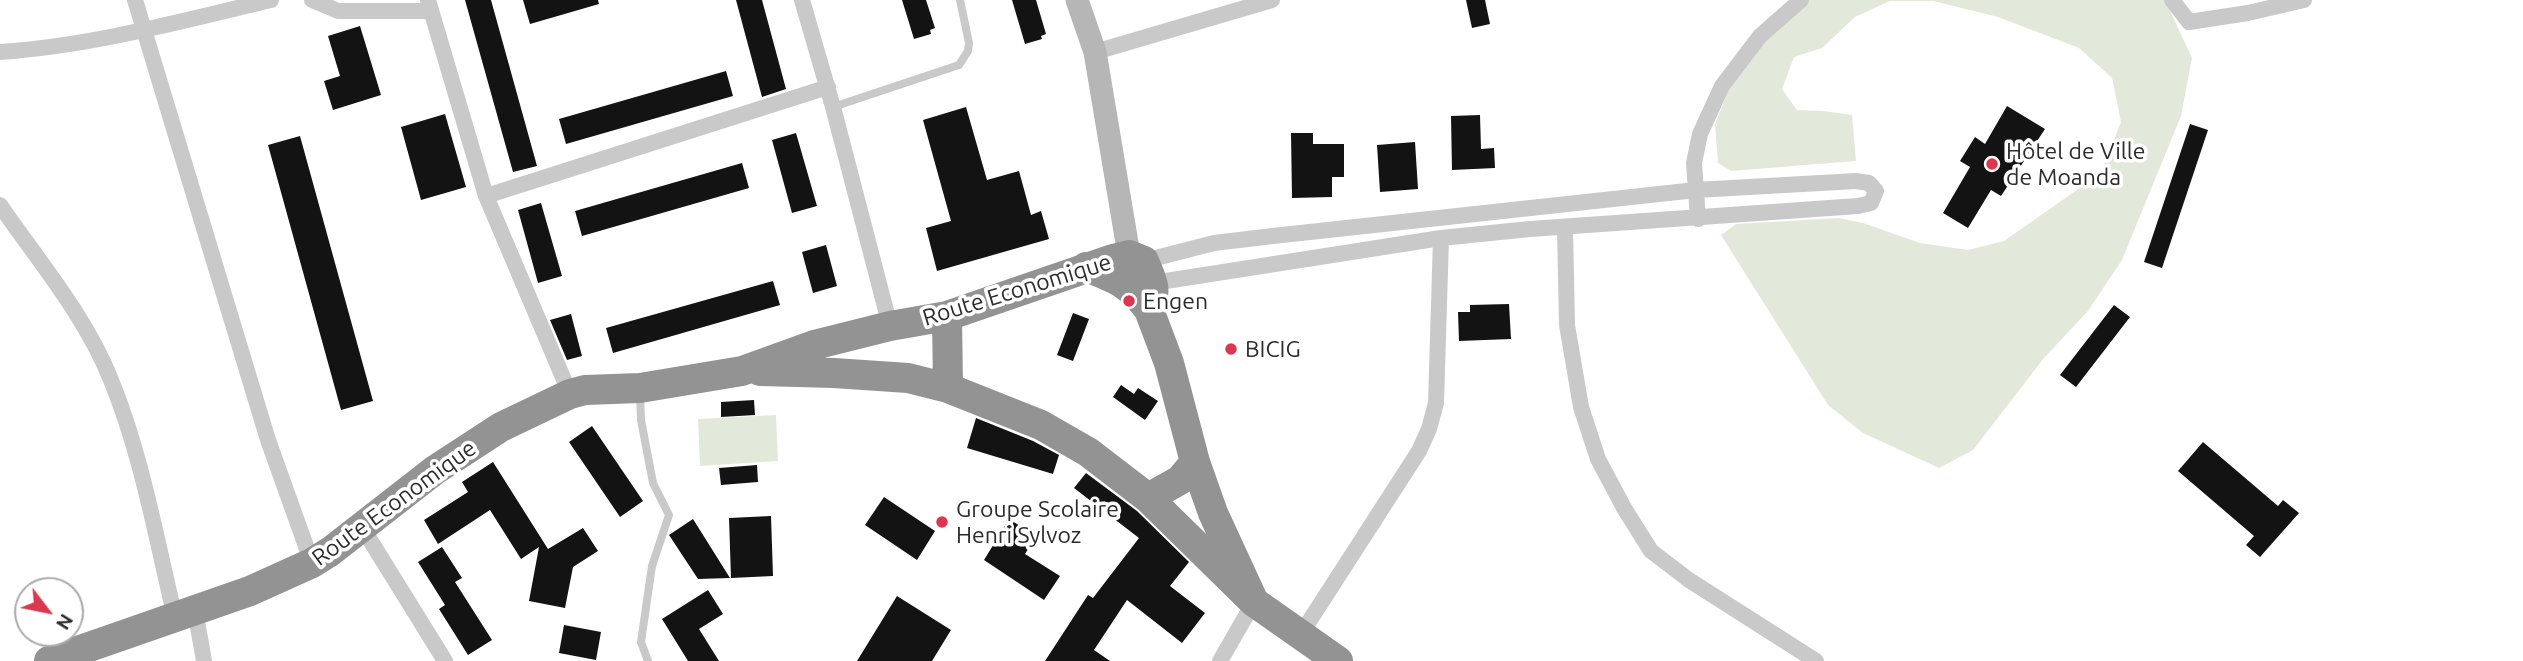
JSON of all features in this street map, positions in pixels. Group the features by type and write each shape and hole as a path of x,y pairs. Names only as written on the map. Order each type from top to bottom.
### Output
{"highway":[{"name":"Route Economique","path":"49,661 84,655 312,563 435,470 490,434 570,394 585,390 640,388 742,371 814,345 890,326 947,316 1086,267 1144,277"},
{"path":"1086,267 1120,280 1131,288 1144,277 1195,462 1213,513 1254,602"},
{"path":"947,316 948,388"},
{"path":"879,375 890,326"},
{"name":"Route Economique","path":"742,371 908,378 948,388 1041,425 1088,452 1148,498 1254,602 1338,661"},
{"path":"1148,498 1180,480 1195,462"}],"street":[{"path":"135,0 268,440 312,563"},
{"path":"312,0 337,6 429,6 485,197 570,394"},
{"path":"802,0 828,87 890,326"},
{"path":"1077,0 1095,52 1144,277"},
{"path":"1095,52 1272,0"},
{"path":"1698,219 1694,163 1700,134 1722,86 1760,36 1801,0"},
{"path":"2172,0 2189,22 2248,13 2304,0"},
{"path":"0,52 30,50 144,29 264,1"},
{"path":"485,197 828,87"},
{"path":"1856,181 1869,183 1876,191 1871,203 1858,206 1441,238 1144,277 1214,243 1273,236 1696,190 1856,181"},
{"path":"0,205 74,308 111,379 185,614 204,661"},
{"path":"1565,227 1567,325 1581,407 1598,459 1624,509 1651,551 1689,580 1816,661"},
{"path":"1301,634 1419,451 1429,429 1436,403 1438,379 1441,238"},
{"path":"362,527 445,661"},
{"path":"1220,661 1254,602"}],"lane":[{"path":"833,107 959,65 968,51 960,0"},
{"path":"640,388 641,420 653,483 669,515 652,566 641,642 648,661"}],"green space":[{"path":"1808,0 2165,0 2192,58 2181,116 2122,260 2088,311 2044,358 1973,450 1939,468 1863,433 1828,405 1721,235 1736,224 1839,218 1863,223 1920,243 1968,250 2004,241 2101,173 2121,122 2112,78 2079,48 1998,17 1933,1 1890,1 1855,17 1822,48 1794,57 1782,89 1797,110 1852,115 1856,161 1731,171 1718,163 1715,124 1729,89 1745,59"},
{"path":"776,415 778,461 700,466 698,419"}],"building":[{"path":"465,0 491,0 537,166 513,172"},
{"path":"523,0 598,0 599,4 530,24"},
{"path":"736,0 762,0 786,89 762,97"},
{"path":"902,0 926,0 935,28 930,30 931,34 914,39"},
{"path":"1012,0 1036,0 1046,34 1041,36 1042,39 1025,44"},
{"path":"1466,0 1485,0 1490,24 1472,28"},
{"path":"360,26 381,95 333,110 324,81 340,76 328,36"},
{"path":"726,71 733,96 566,144 559,119"},
{"name":"Hôtel de Ville de Moanda","path":"2007,106 2045,129 2001,196 1991,190 1968,228 1943,213 1970,167 1960,161 1975,137 1985,144"},
{"path":"966,107 987,180 1019,171 1031,215 1041,211 1049,239 937,271 926,228 951,221 923,120"},
{"path":"445,114 466,187 421,200 401,127"},
{"path":"1480,115 1481,149 1494,148 1495,168 1452,170 1451,116"},
{"path":"2190,124 2208,130 2162,268 2144,262"},
{"path":"796,133 817,206 792,213 772,140"},
{"path":"1291,133 1313,133 1313,144 1344,144 1344,177 1332,177 1332,197 1292,198"},
{"path":"300,136 373,401 341,410 268,145"},
{"path":"1415,142 1418,189 1380,192 1377,145"},
{"path":"742,163 749,188 582,236 575,211"},
{"path":"541,203 562,276 538,283 518,210"},
{"path":"826,245 837,286 813,293 802,252"},
{"path":"773,281 780,305 613,353 606,328"},
{"path":"1509,304 1511,339 1459,341 1458,312 1470,312 1470,305"},
{"path":"2114,305 2130,317 2076,387 2060,375"},
{"path":"1073,313 1089,319 1073,361 1057,355"},
{"path":"571,314 582,356 567,360 550,320"},
{"path":"1121,385 1134,394 1138,388 1158,401 1145,420 1113,397"},
{"path":"754,400 755,415 721,417 721,402"},
{"path":"976,418 1033,441 1059,455 1053,474 967,448"},
{"path":"592,426 643,501 620,517 569,442"},
{"path":"2203,442 2278,506 2283,500 2299,513 2260,557 2246,545 2254,536 2178,471"},
{"path":"493,462 548,549 583,528 598,551 573,567 565,608 529,601 539,547 521,559 490,510 438,544 424,520 468,492 462,482"},
{"path":"757,465 758,482 721,485 719,468"},
{"path":"1086,473 1137,511 1189,562 1170,586 1205,613 1182,643 1127,600 1094,650 1110,661 1045,661 1088,595 1093,598 1139,538 1074,488"},
{"path":"884,497 935,531 917,560 865,525"},
{"path":"771,516 773,576 731,578 729,518"},
{"path":"693,519 730,578 698,579 669,535"},
{"path":"1009,519 1036,536 1025,554 1060,576 1044,600 984,560"},
{"path":"442,547 462,578 455,582 492,640 468,655 439,609 445,605 418,562"},
{"path":"708,590 723,614 699,629 719,661 688,661 662,619"},
{"path":"897,596 951,630 932,661 857,661"},
{"path":"564,625 601,632 596,660 559,653"}],"place":[{"name":"Hôtel de Ville de Moanda","path":"1992,164"},
{"name":"Engen","path":"1129,301"},
{"name":"BICIG","path":"1231,349"},
{"name":"Groupe Scolaire Henri Sylvoz","path":"942,522"}]}
